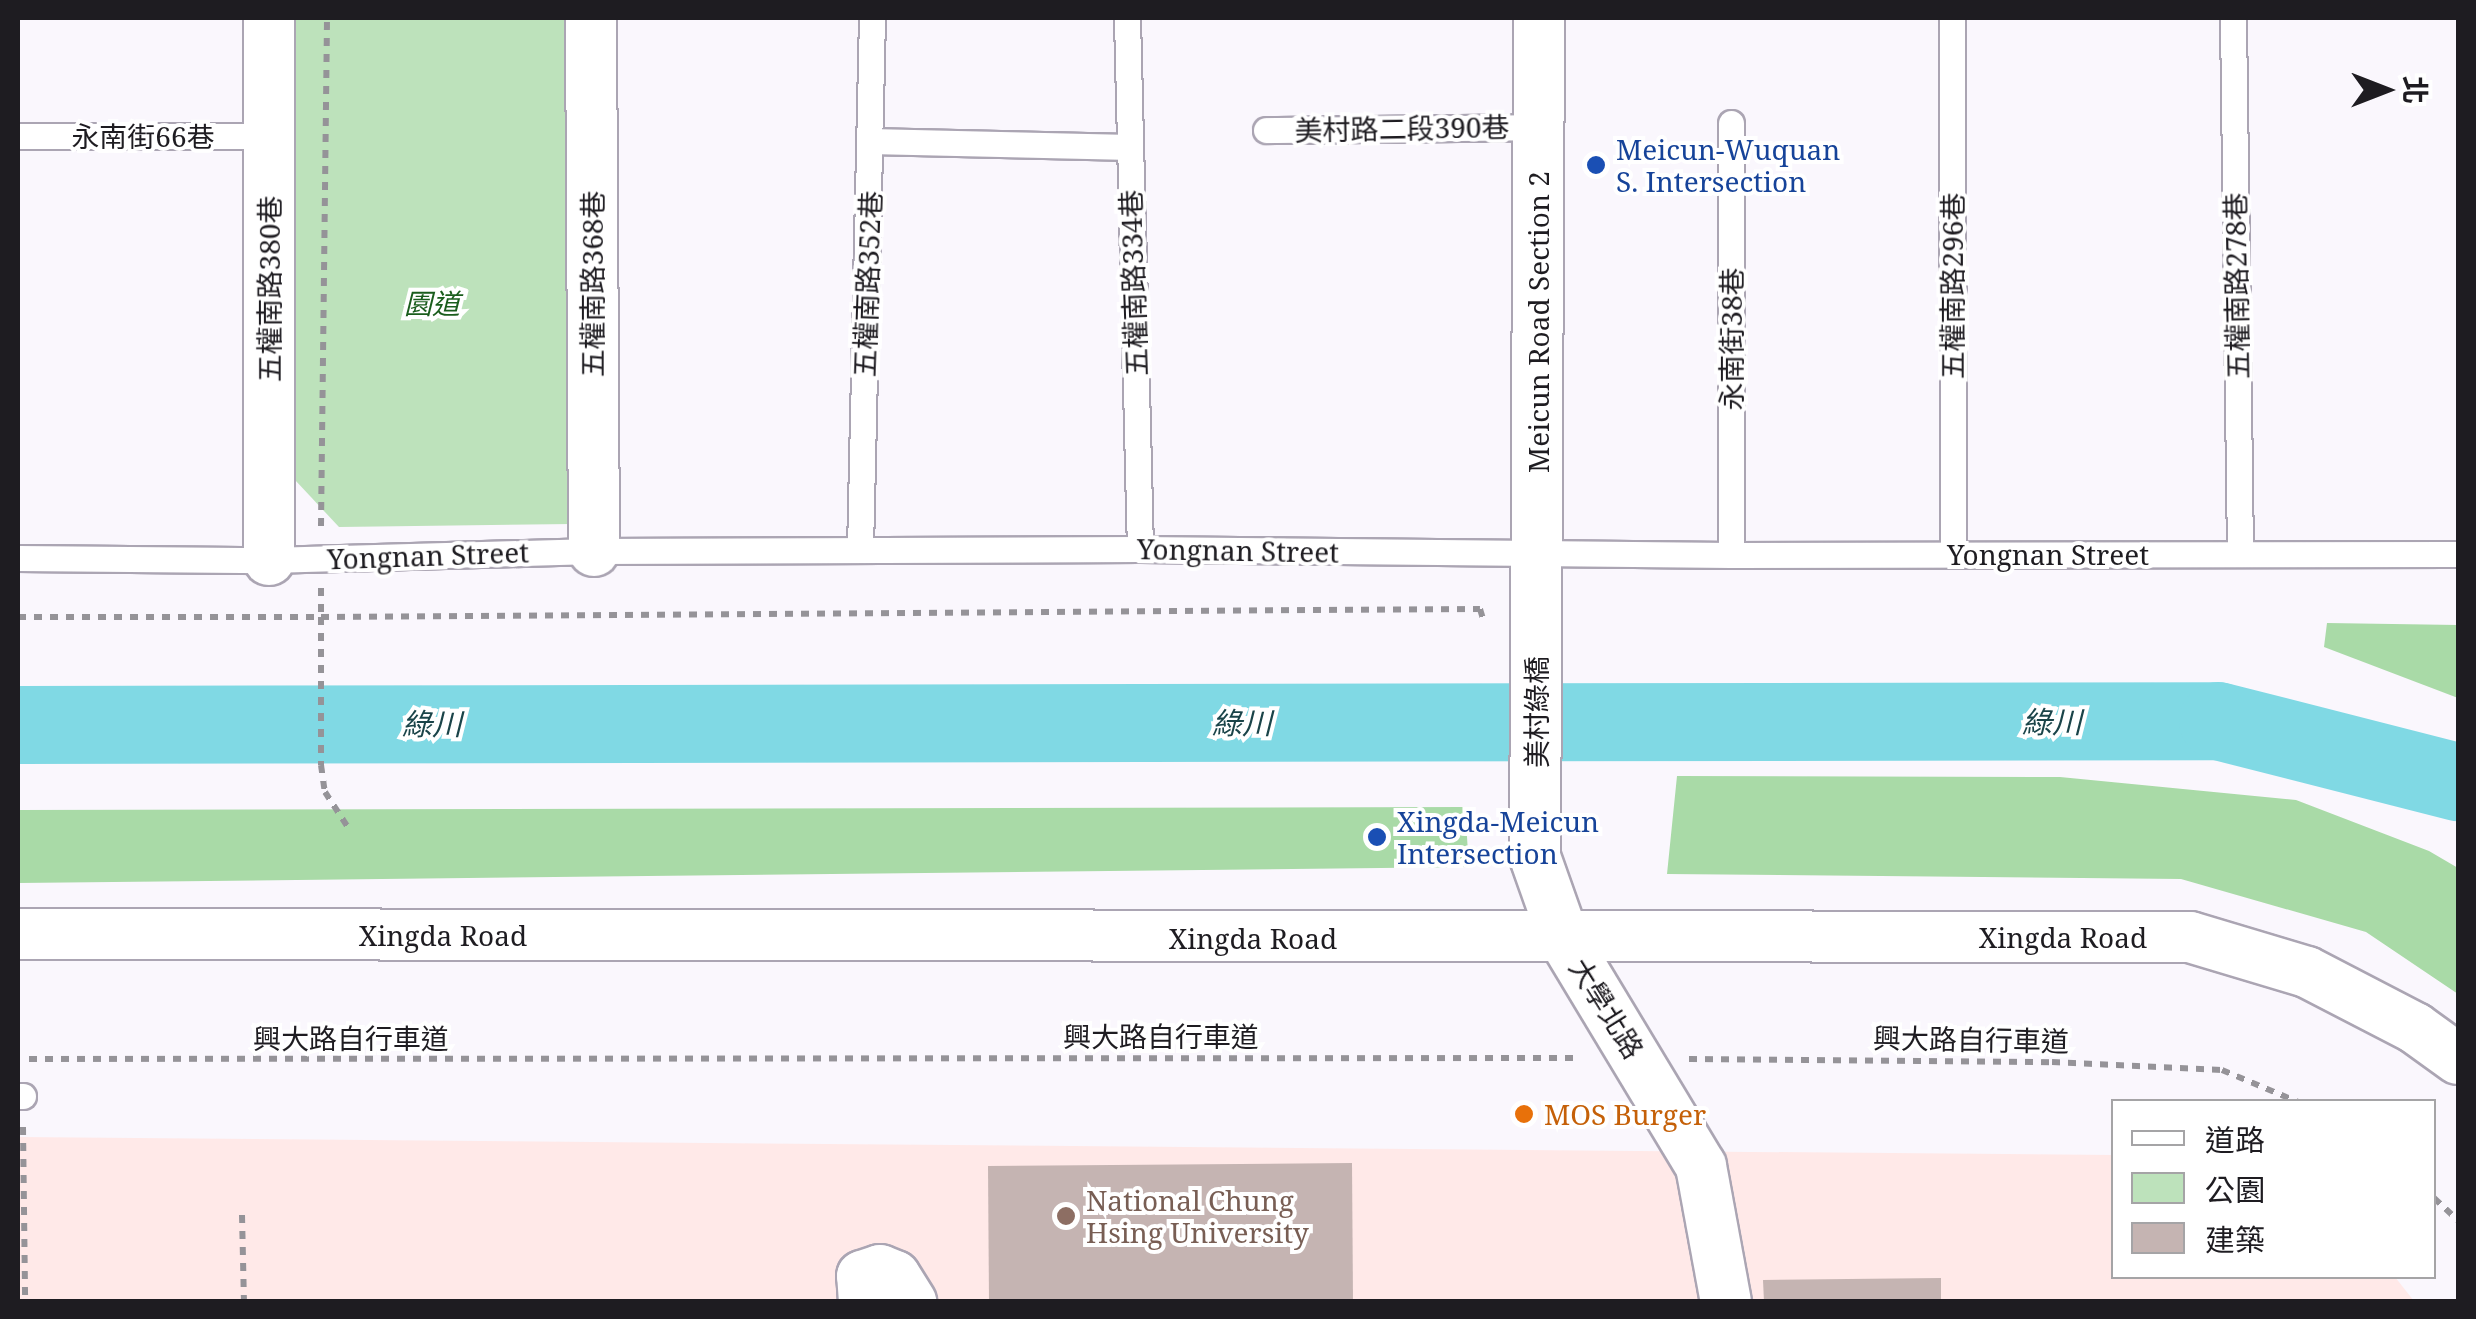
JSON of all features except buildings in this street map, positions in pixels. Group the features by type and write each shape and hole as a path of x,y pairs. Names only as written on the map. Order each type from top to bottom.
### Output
{"street":[{"name":"五權南路380巷","path":"269,18 269,560"},
{"name":"五權南路368巷","path":"591,18 594,551"},
{"name":"Meicun Road Section 2","path":"1535,626 1538,18"},
{"name":"美村綠橋","path":"1535,626 1535,857 1564,938"},
{"name":"Xingda Road","path":"18,934 2190,936 2307,972 2402,1020 2458,1059"},
{"name":"大學北路","path":"1564,938 1701,1166 1726,1302"},
{"path":"864,1302 862,1276 880,1270 895,1276 911,1302"}],"lane":[{"name":"五權南路352巷","path":"860,550 872,18"},
{"name":"五權南路334巷","path":"1127,18 1140,549"},
{"name":"五權南路296巷","path":"1952,18 1953,554"},
{"name":"五權南路278巷","path":"2233,18 2240,554"},
{"name":"永南街38巷","path":"1732,123 1732,554"},
{"name":"美村路二段390巷","path":"1266,130 1538,127"},
{"name":"永南街66巷","path":"18,136 269,136"},
{"path":"871,142 1129,148"},
{"name":"Yongnan Street","path":"18,558 269,560 594,551 1140,549 2458,554"}],"path":[{"path":"18,617 321,618 321,765 325,792 350,829"},
{"name":"興大路自行車道","path":"18,1060 1638,1058 2052,1062 2222,1070 2291,1099"},
{"path":"20,1096 25,1302"},
{"path":"2436,1200 2458,1220"},
{"path":"242,1215 244,1302"}],"shaded area":[{"name":"National Chung Hsing University","path":"18,1137 2111,1155 2111,1279 2397,1279 2414,1301 18,1302"}],"green space":[{"name":"園道","path":"293,18 564,18 572,524 339,527 295,480"},
{"path":"2327,623 2458,625 2458,698 2324,647"},
{"path":"1677,776 2060,777 2296,800 2429,851 2458,868 2458,994 2366,932 2181,879 1667,874"},
{"path":"1465,807 1469,867 18,883 18,810"}],"waterway":[{"name":"綠川","path":"18,725 2218,721 2458,782"}],"place":[{"name":"Meicun-Wuquan S. Intersection","path":"1596,165"},
{"name":"Xingda-Meicun Intersection","path":"1377,837"},
{"name":"MOS Burger","path":"1524,1114"},
{"name":"National Chung Hsing University","path":"1066,1216"}]}
